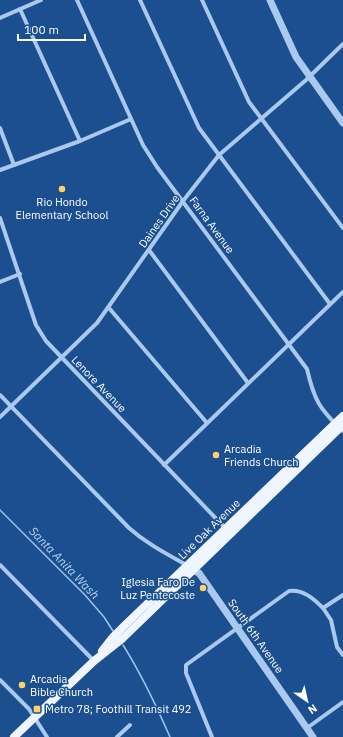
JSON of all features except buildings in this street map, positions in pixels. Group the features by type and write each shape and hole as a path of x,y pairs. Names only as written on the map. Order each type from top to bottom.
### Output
{"main road":[{"name":"Live Oak Avenue","path":"14,737 228,531 340,427 343,416"}],"street":[{"path":"0,18 41,0"},
{"name":"Farna Avenue","path":"77,0 143,145 307,369 311,388 321,409 340,427"},
{"path":"140,0 199,128 330,304"},
{"path":"202,0 249,102 343,228"},
{"path":"270,0 296,57 343,123"},
{"path":"20,9 80,141"},
{"name":"Daines Drive","path":"0,417 97,323 183,201 219,155 309,77 343,44"},
{"path":"0,170 80,141 131,119"},
{"path":"0,128 14,165"},
{"name":"Lenore Avenue","path":"0,218 36,325 46,341 228,531"},
{"path":"149,250 248,383"},
{"path":"0,282 20,274"},
{"path":"164,465 343,292"},
{"path":"108,308 207,423"},
{"path":"0,395 137,535 152,546 190,568"},
{"path":"0,565 94,661"},
{"name":"South 6th Avenue","path":"190,568 199,573 313,737"},
{"path":"212,737 186,673 186,665 289,591 296,590 314,598 323,608 331,620 337,647 343,655"},
{"path":"323,608 343,595"},
{"path":"0,680 29,709 47,737"},
{"path":"307,728 343,702"},
{"path":"117,737 130,725"}],"waterway":[{"name":"Santa Anita Wash","path":"0,510 85,595 104,617 113,631"},
{"name":"Santa Anita Wash","path":"123,645 148,690 170,737"}],"place":[{"name":"Rio Hondo Elementary School","path":"62,189"},
{"name":"Arcadia Friends Church","path":"216,455"},
{"name":"Iglesia Faro De Luz Pentecoste","path":"203,588"},
{"name":"Arcadia Bible Church","path":"22,685"},
{"name":"Metro 78; Foothill Transit 492","path":"37,709"}]}
